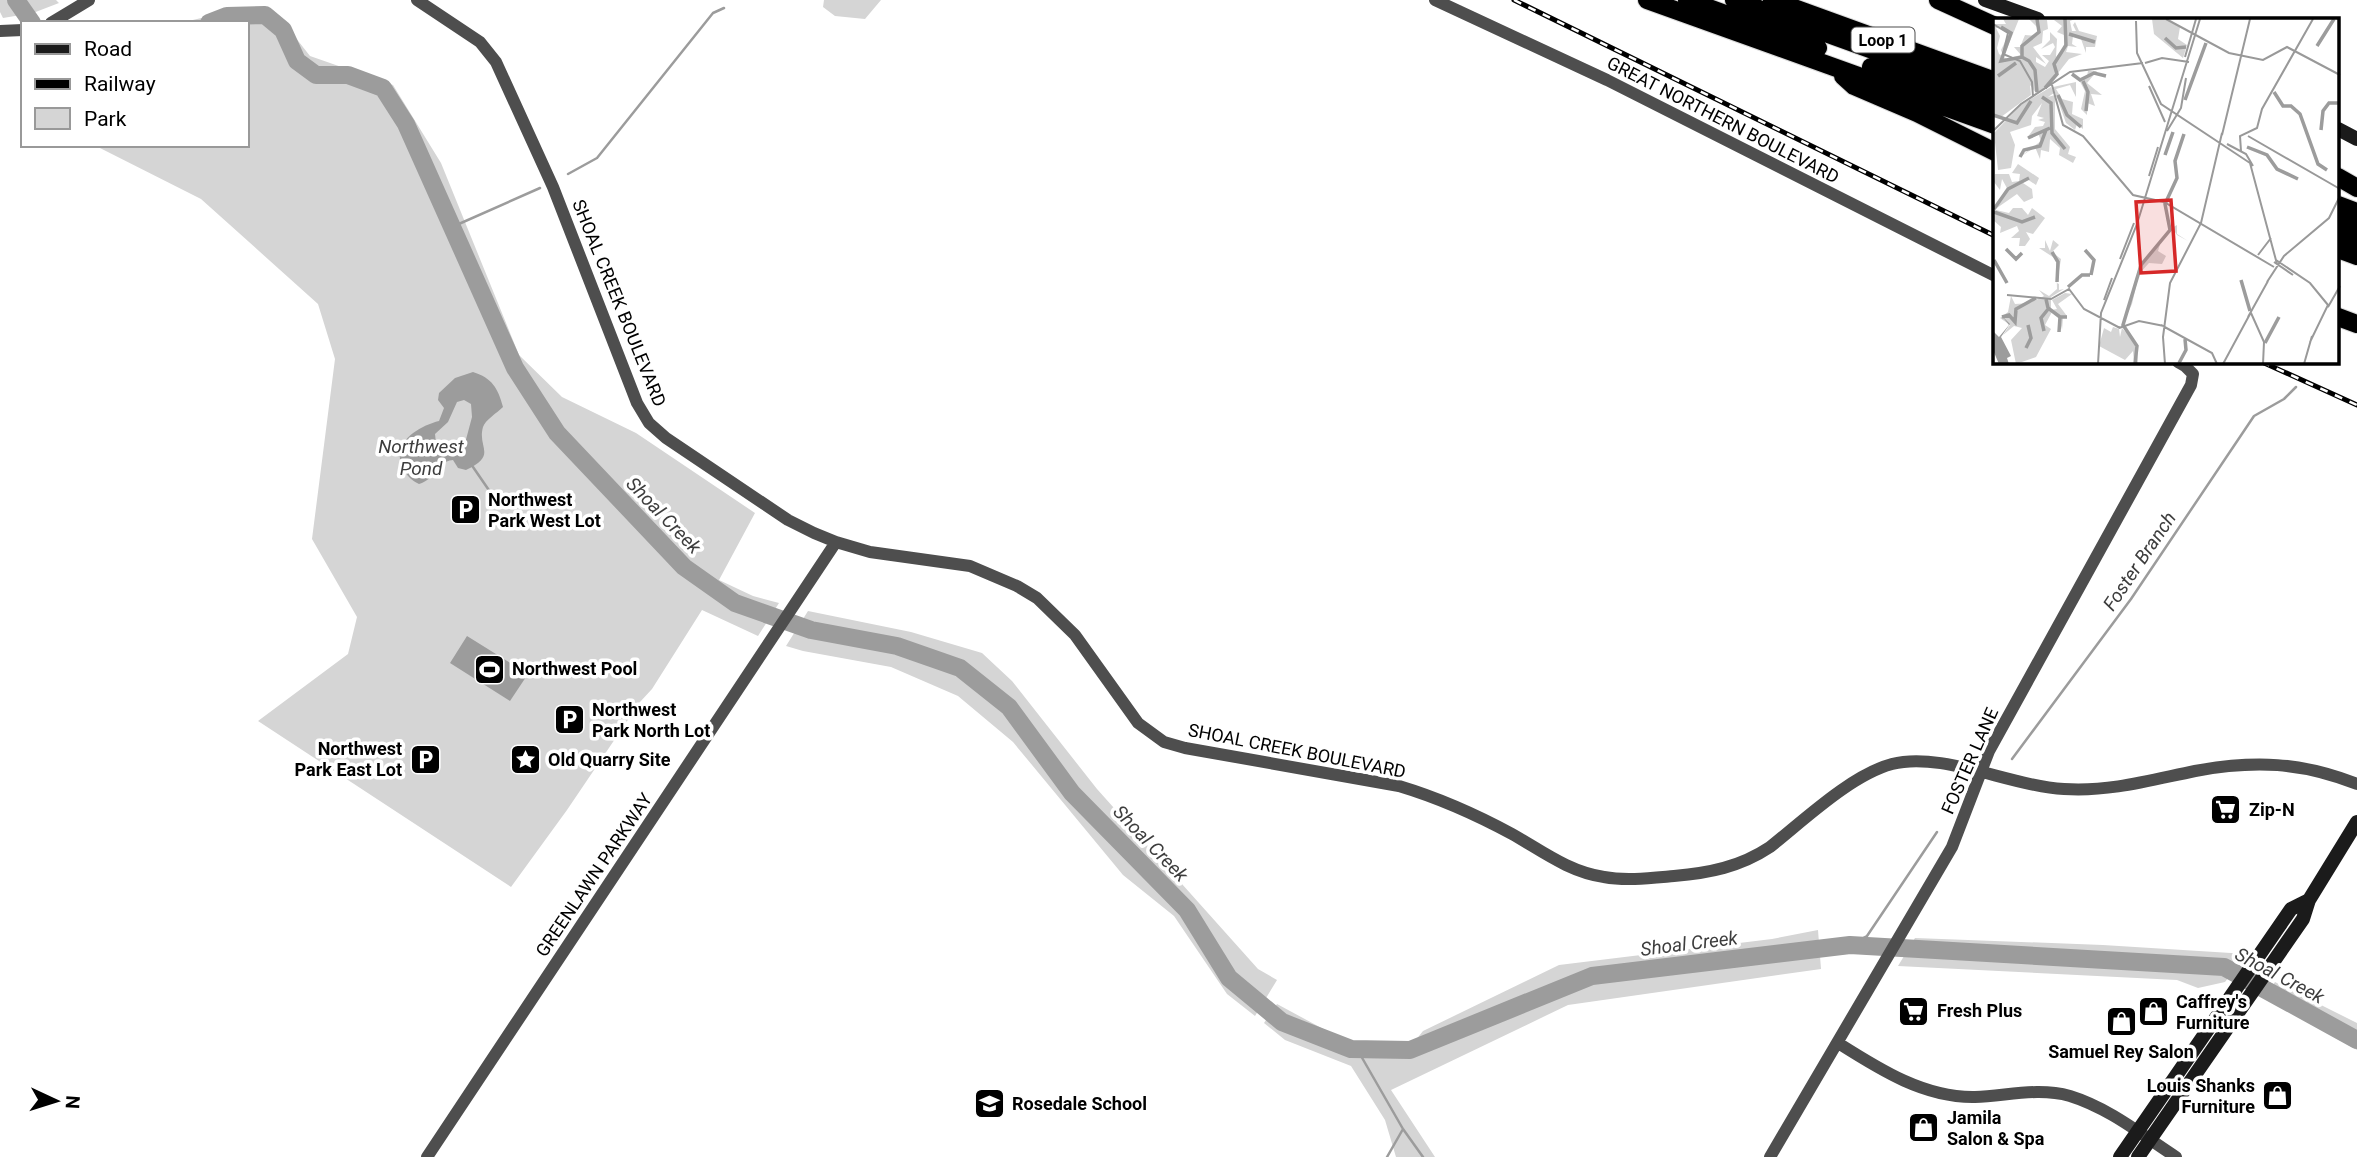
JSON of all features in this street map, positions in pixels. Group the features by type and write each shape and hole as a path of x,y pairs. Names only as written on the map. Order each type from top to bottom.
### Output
{"highway":[{"name":"Loop 1","path":"1647,0 1993,124"},
{"path":"1687,0 1993,111"},
{"path":"1734,0 1993,93"},
{"name":"Loop 1","path":"1772,0 1993,79"},
{"path":"1938,0 1993,25"},
{"path":"1830,65 1854,86 1917,113 1993,151"},
{"path":"2340,178 2357,188"},
{"path":"2340,206 2357,212"},
{"path":"2340,219 2357,225"},
{"path":"2340,237 2357,243"},
{"path":"2340,250 2357,256"},
{"path":"2340,318 2357,324"}],"main road":[{"path":"1985,0 2035,18"},
{"path":"2340,130 2357,139"},
{"path":"2120,1157 2144,1136 2262,965 2303,919 2309,900 2357,822"},
{"path":"2138,1157 2144,1136"}],"street":[{"path":"55,21 89,0"},
{"name":"SHOAL CREEK BOULEVARD","path":"417,0 480,42 489,51 514,99 551,183 637,402 649,423 788,520 836,542 870,552 970,566 1017,586 1037,598 1074,635 1138,723 1164,742 1399,786 1430,795 1513,835 1566,866 1606,878 1701,874 1738,864 1770,847 1865,774 1895,763 1924,760 2028,785 2088,790 2137,785 2217,768 2256,763 2309,768 2357,784"},
{"name":"GREAT NORTHERN BOULEVARD","path":"1435,0 1607,80 1993,275"},
{"path":"0,31 20,30"},
{"name":"FOSTER LANE","path":"1770,1157 1952,847 1989,751 2191,385 2193,374 2182,364"},
{"name":"GREENLAWN PARKWAY","path":"427,1157 836,542"},
{"path":"1838,1043 1882,1071 1928,1090 1961,1097 2034,1092 2071,1097 2108,1113 2176,1157"}],"green space":[{"path":"0,0 56,0 59,3 33,13 3,18"},
{"path":"824,0 881,0 865,19 835,16 823,7"},
{"path":"231,11 277,14 310,56 393,85 441,163 519,355 562,397 636,433 755,513 719,580 753,596 779,603 758,636 702,610 652,689 640,702 511,887 258,721 348,654 357,617 312,539 335,359 318,304 201,199 98,147 248,147 248,21 188,21"},
{"path":"808,611 911,632 982,653 1012,681 1097,789 1258,969 1277,980 1255,1016 1227,994 1174,916 1123,875 1013,742 958,696 891,667 786,646"},
{"path":"1818,930 1821,969 1568,1005 1391,1090 1435,1157 1396,1157 1385,1120 1351,1066 1285,1040 1264,1023 1277,1004 1353,1045 1411,1046 1423,1031 1559,965 1772,939"},
{"path":"1915,938 2247,954 2225,982 2198,988 2177,980 1898,966"},
{"path":"2275,982 2357,1023 2357,1050 2264,998"}],"water":[{"name":"Northwest Pond","path":"473,372 485,377 499,394 503,407 484,424 484,455 476,465 466,470 458,468 453,460 447,461 425,482 419,484 405,471 400,451 403,443 415,431 439,421 444,408 438,400 439,393 455,378","holes":["464,400 471,404 472,417 464,447 446,450 436,443 435,434 448,422 457,402"]},
{"name":"Northwest Pool","path":"467,636 528,674 510,701 450,663"}],"waterway":[{"name":"Shoal Creek","path":"16,0 31,21"},
{"path":"568,174 597,158 713,13 724,8"},
{"name":"Shoal Creek","path":"214,21 227,16 265,15 283,30 297,61 316,75 348,75 383,88 406,124 515,368 557,433 684,567 735,603 811,630 897,646 960,668 1009,707 1072,793 1187,910 1229,978 1282,1022 1351,1049 1410,1050 1592,976 1850,945 2224,967 2357,1040"},
{"path":"452,227 540,188"},
{"name":"Foster Branch","path":"2012,759 2131,599 2254,416 2284,399 2296,387"},
{"path":"473,467 495,499"},
{"name":"Foster Branch","path":"1850,945 1867,936 1937,832"},
{"path":"1357,1049 1403,1129 1387,1157"},
{"path":"1403,1129 1423,1157"}],"railway":[{"path":"1514,0 1993,235"},
{"path":"2266,364 2357,405"}],"place":[{"name":"Northwest Park West Lot","path":"465,510"},
{"name":"Northwest Pool","path":"489,669"},
{"name":"Northwest Park North Lot","path":"569,720"},
{"name":"Northwest Park East Lot","path":"425,759"},
{"name":"Old Quarry Site","path":"525,760"},
{"name":"Zip-N","path":"2226,810"},
{"name":"Fresh Plus","path":"1914,1011"},
{"name":"Caffrey's Furniture","path":"2153,1012"},
{"name":"Samuel Rey Salon","path":"2121,1021"},
{"name":"Louis Shanks Furniture","path":"2278,1096"},
{"name":"Rosedale School","path":"989,1104"},
{"name":"Jamila Salon & Spa","path":"1924,1128"}]}
